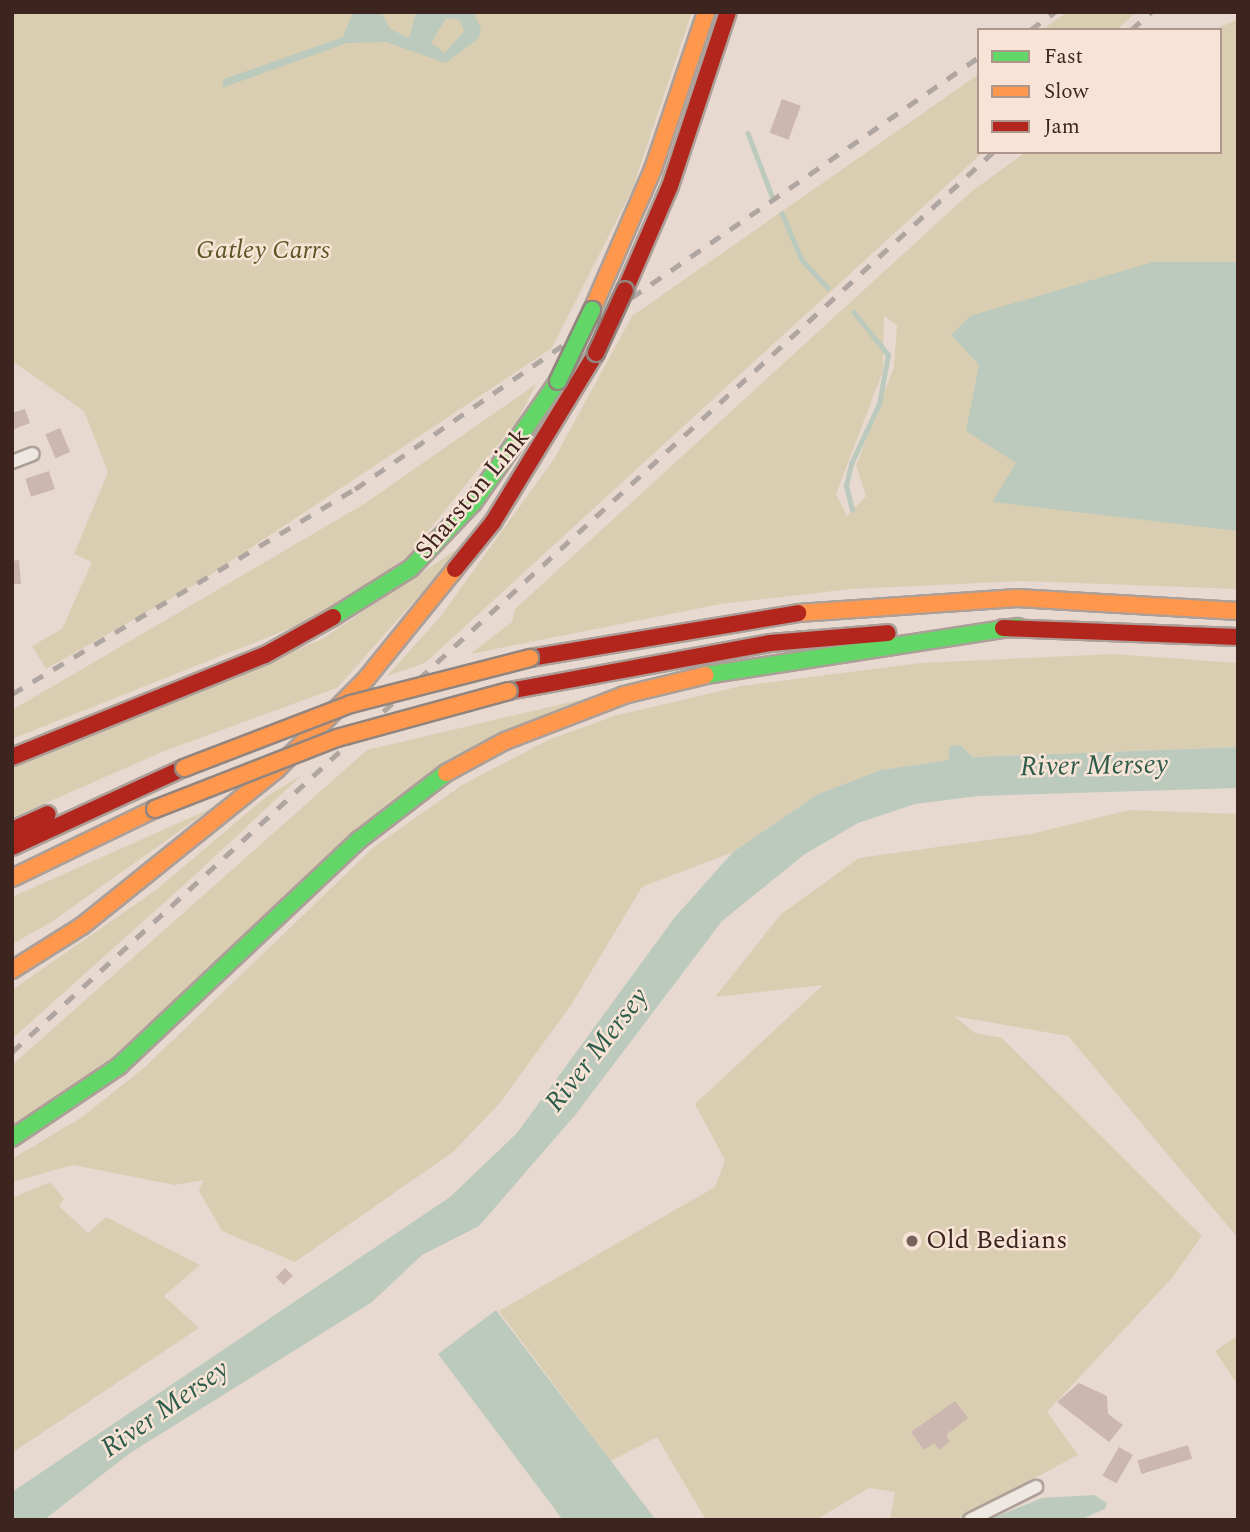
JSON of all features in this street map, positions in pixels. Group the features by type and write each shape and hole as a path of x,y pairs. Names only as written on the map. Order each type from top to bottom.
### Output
{"highway":[{"name":"Sharston Link","path":"12,757 265,656 377,593 411,568 473,503 558,381 592,310 644,192 706,12"},
{"name":"Sharston Link","path":"156,864 276,770 408,633 521,482 596,353 625,290 670,186 728,12"},
{"path":"12,847 184,768 351,704 530,658 692,627 854,606 1017,598 1238,611"},
{"path":"12,877 155,809 337,738 509,691 770,643 1017,627 1238,637"},
{"path":"12,1138 119,1066 359,840 441,776 505,741 624,695 712,674 1017,627"},
{"path":"12,830 105,790 184,768"},
{"path":"12,954 156,864"},
{"path":"12,970 82,926 156,864"}],"street":[{"path":"12,462 33,454"},
{"path":"970,1520 1036,1488"}],"green space":[{"name":"Gatley Carrs","path":"12,12 692,12 632,190 552,348 198,583 46,669 32,646 62,629 92,562 74,554 108,472 84,411 12,361"},
{"path":"1067,12 1136,12 1119,28 1045,28"},
{"path":"1238,19 1238,589 1023,581 851,589 721,604 470,654 512,622 515,609 972,191 1023,154 1222,154 1222,28 1218,28","holes":["884,316 897,325 894,367 856,466 866,496 847,516 836,494 883,371"]},
{"path":"977,75 977,154 981,154 425,663 387,676 440,617 554,459 632,316"},
{"path":"536,384 518,420 409,555 334,611 12,739 12,710 364,504"},
{"path":"466,543 337,688 162,752 12,818 12,768 322,639"},
{"path":"1113,654 1238,663 1238,747 973,757 960,745 949,748 950,760 881,770 818,794 733,852 642,887 571,1005 500,1103 453,1152 295,1262 222,1231 199,1191 203,1180 175,1185 73,1165 12,1182 12,1159 82,1117 146,1066 374,847 462,785 548,740 614,716 741,686 921,663"},
{"path":"605,694 489,740 83,1085 12,1130 12,1065 367,750"},
{"path":"302,775 12,1039 12,990 156,890 267,796"},
{"path":"212,808 50,923 12,944 12,897"},
{"name":"Old Bedians","path":"1129,810 1238,814 1238,1238 1068,1036 954,1016 975,1033 1002,1038 1202,1236 1172,1278 1047,1412 1078,1455 955,1520 890,1520 895,1492 869,1488 816,1520 706,1520 657,1437 611,1461 499,1311 715,1187 725,1160 695,1104 823,985 715,997 781,914 859,858 1031,834"},
{"path":"50,1182 64,1199 59,1206 88,1233 106,1217 200,1265 164,1296 199,1328 12,1453 12,1198"},
{"path":"1238,1335 1238,1385 1215,1351"}],"water":[{"path":"353,12 381,12 390,29 409,38 416,12 473,12 481,28 479,38 446,63 386,42 347,43 222,88 224,79 343,37","holes":["446,18 460,20 464,31 445,53 431,43"]},
{"path":"1153,262 1238,262 1238,531 992,502 1016,463 966,431 979,365 951,335 970,316"},
{"name":"River Mersey","path":"960,745 973,757 1238,747 1238,788 978,796 915,804 858,823 805,854 722,921 576,1114 479,1226 422,1255 372,1302 130,1453 44,1520 12,1520 12,1492 450,1197 517,1133 675,917 733,852 818,794 881,770 949,760 949,747"},
{"path":"496,1310 656,1520 563,1520 438,1354"},
{"path":"1094,1495 1107,1503 1105,1509 1082,1519 988,1520 1042,1498"}],"building":[{"path":"782,99 801,106 788,140 770,133"},
{"path":"25,409 30,423 12,430 12,413"},
{"path":"60,428 70,452 55,458 45,434"},
{"path":"49,471 55,489 31,497 25,479"},
{"path":"19,560 21,584 12,584 12,561"},
{"path":"285,1268 293,1276 284,1285 276,1277"},
{"path":"1079,1383 1107,1396 1108,1414 1123,1425 1109,1442 1057,1402"},
{"path":"955,1401 968,1418 946,1435 950,1441 939,1450 934,1443 924,1450 911,1432"},
{"path":"1188,1445 1192,1458 1141,1474 1137,1460"},
{"path":"1119,1447 1133,1455 1116,1484 1102,1476"}],"waterway":[{"path":"748,133 772,196"},
{"path":"782,213 802,260 828,288"},
{"path":"852,510 846,486 851,464 879,404 888,355 853,312"}],"railway":[{"path":"1033,28 1055,12"},
{"path":"1133,28 1151,12"},
{"path":"12,694 355,489 977,58"},
{"path":"12,1052 991,154"}],"traffic: fast":[{"path":"558,381 592,310"},
{"path":"333,617 411,568 473,503 558,381"},
{"path":"706,675 1017,627"},
{"path":"12,1138 119,1066 359,840 446,773"}],"traffic: slow":[{"path":"592,310 653,169 706,12"},
{"path":"12,970 82,926 276,770 366,679 455,569"},
{"path":"798,613 1017,598 1238,611"},
{"path":"184,768 351,704 530,658"},
{"path":"446,773 505,741 624,695 706,675"},
{"path":"155,809 337,738 509,691"},
{"path":"12,878 155,809"}],"traffic: jam":[{"path":"625,290 670,186 728,12"},
{"path":"596,353 625,290"},
{"path":"455,569 493,522 596,353"},
{"path":"530,658 798,613"},
{"path":"12,757 265,655 333,617"},
{"path":"1003,628 1238,637"},
{"path":"509,691 770,643 888,633"},
{"path":"12,847 184,768"},
{"path":"12,830 48,814"}],"place":[{"name":"Old Bedians","path":"912,1241"}]}
